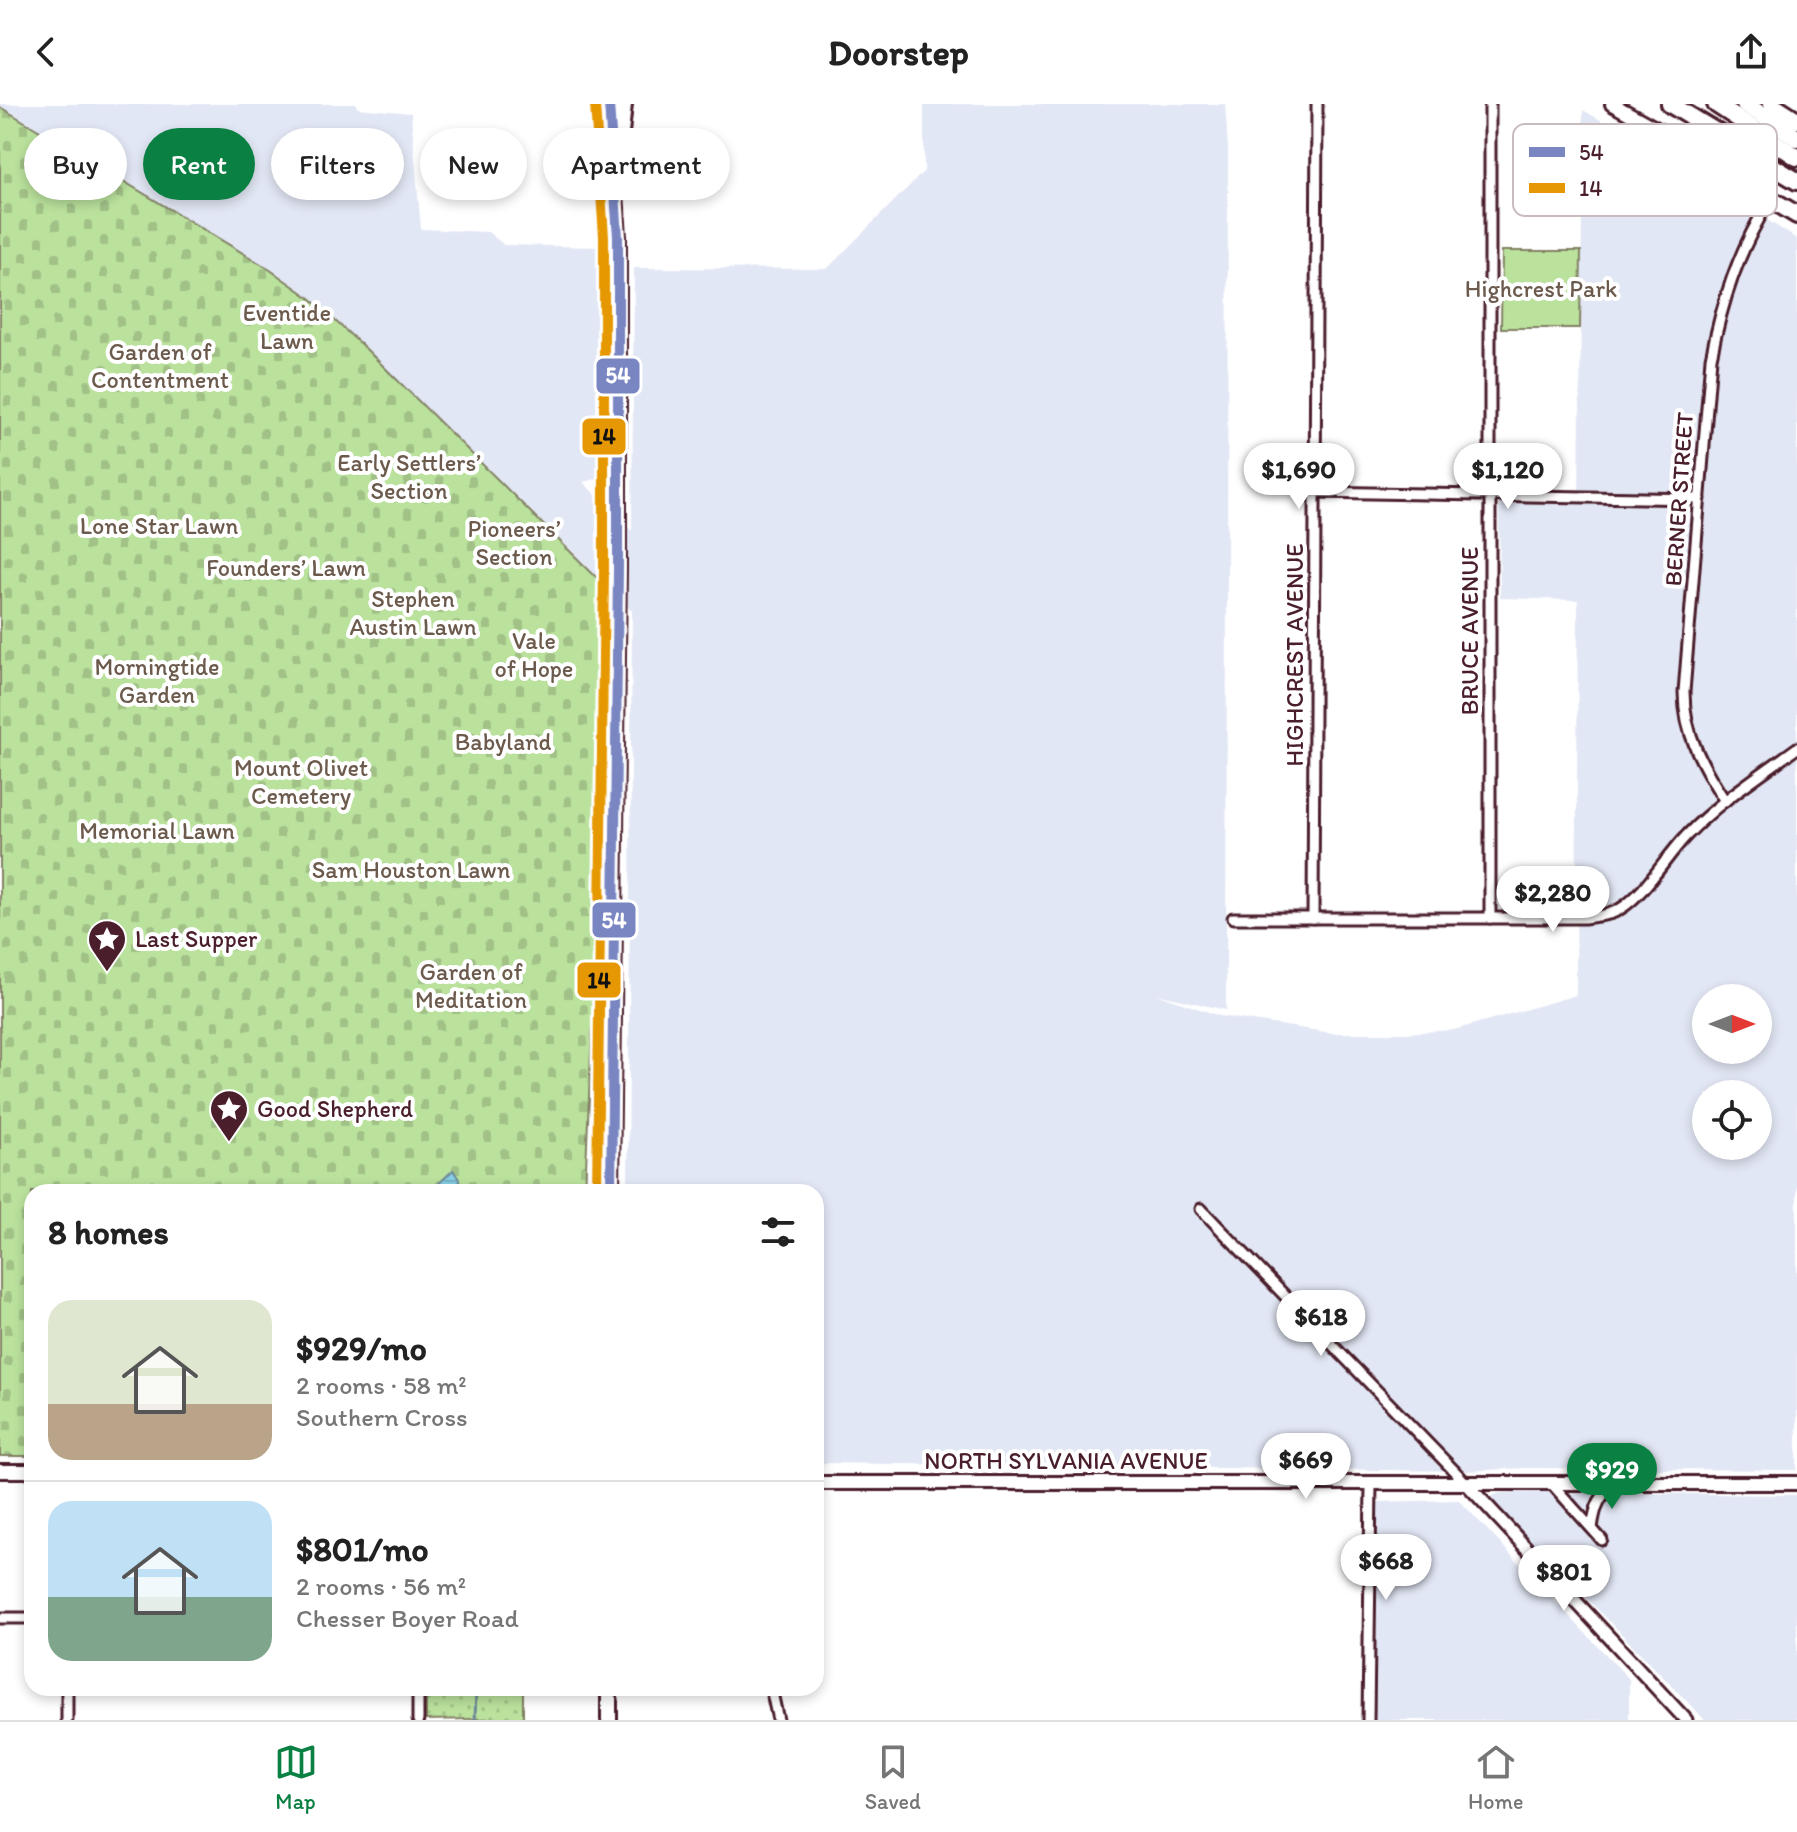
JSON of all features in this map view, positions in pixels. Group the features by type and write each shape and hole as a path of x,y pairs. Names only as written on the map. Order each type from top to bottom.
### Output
{"highway":[{"path":"1670,104 1703,124"},
{"path":"1716,104 1747,124"},
{"path":"1745,104 1776,124"},
{"path":"1772,104 1797,120"},
{"path":"1777,125 1797,138"},
{"path":"1777,144 1797,157"},
{"path":"1777,169 1797,181"},
{"path":"1777,205 1797,218"}],"main road":[{"path":"609,104 610,128"},
{"path":"622,128 624,104"},
{"path":"1612,104 1648,124"},
{"path":"611,1184 615,931 616,200"},
{"path":"1777,207 1797,218"},
{"path":"0,1471 24,1471"},
{"name":"NORTH SYLVANIA AVENUE","path":"824,1483 1797,1483"},
{"path":"609,1696 609,1720"}],"street":[{"name":"HIGHCREST AVENUE","path":"1313,918 1317,104"},
{"name":"BRUCE AVENUE","path":"1490,104 1490,918"},
{"name":"BERNER STREET","path":"1725,801 1697,753 1684,707 1706,404 1717,327 1735,267 1760,216"},
{"path":"1316,492 1700,499"},
{"path":"1233,918 1584,918 1620,909 1634,897 1687,834 1725,801 1797,748"},
{"path":"1201,1209 1466,1483 1686,1720"},
{"path":"1551,1483 1602,1540"},
{"path":"1592,1528 1600,1497 1620,1483"},
{"path":"1368,1720 1371,1484"},
{"path":"0,1618 24,1618"},
{"path":"67,1696 67,1720"},
{"path":"418,1696 418,1720"},
{"path":"773,1696 778,1720"}],"shaded area":[{"path":"0,104 357,104 357,108 411,113 421,229 488,232 504,245 600,247 600,478 583,482 632,531 634,268 827,269 924,171 924,104 1225,104 1228,148 1226,1010 1156,994 1220,1016 1332,1033 1405,1033 1454,1030 1576,995 1578,600 1500,598 1499,502 1579,502 1582,216 1761,216 1797,239 1797,1470 1526,1468 1467,1471 824,1463 824,1184 628,1184 632,611 435,416 310,298 266,267 155,200 255,200 255,128 143,128 143,193 127,183 127,128 35,128 0,107"},
{"path":"1583,110 1607,124 1583,124"},
{"path":"1500,1493 1797,1495 1797,1720 1705,1720 1495,1504 1492,1496"},
{"path":"1459,1500 1629,1679 1629,1720 1375,1720 1373,1502"}],"green space":[{"name":"Mount Olivet Cemetery","path":"0,107 35,128 24,128 24,200 127,200 127,183 143,193 143,200 155,200 266,267 310,298 365,348 601,582 602,788 585,1184 24,1184 24,1456 0,1456"},
{"name":"Highcrest Park","path":"1502,251 1581,251 1580,328 1501,328"},
{"path":"426,1696 523,1696 523,1718 426,1720"}],"water":[{"path":"453,1170 460,1184 438,1184"}],"waterway":[{"path":"475,1720 476,1696"}],"transit line":[{"name":"54","path":"609,104 618,237 618,568 611,1184"},
{"name":"14","path":"595,105 604,237 604,568 597,1184"}],"place":[{"name":"Last Supper","path":"107,973"},
{"name":"Good Shepherd","path":"229,1143"}],"park label":[{"name":"Eventide Lawn","path":"287,327"},
{"name":"Garden of Contentment","path":"160,366"},
{"name":"Early Settlers’ Section","path":"409,477"},
{"name":"Lone Star Lawn","path":"159,526"},
{"name":"Pioneers’ Section","path":"514,543"},
{"name":"Founders’ Lawn","path":"286,568"},
{"name":"Stephen Austin Lawn","path":"413,613"},
{"name":"Vale of Hope","path":"534,655"},
{"name":"Morningtide Garden","path":"157,681"},
{"name":"Babyland","path":"503,742"},
{"name":"Memorial Lawn","path":"157,831"},
{"name":"Sam Houston Lawn","path":"411,870"},
{"name":"Garden of Meditation","path":"471,986"}]}
